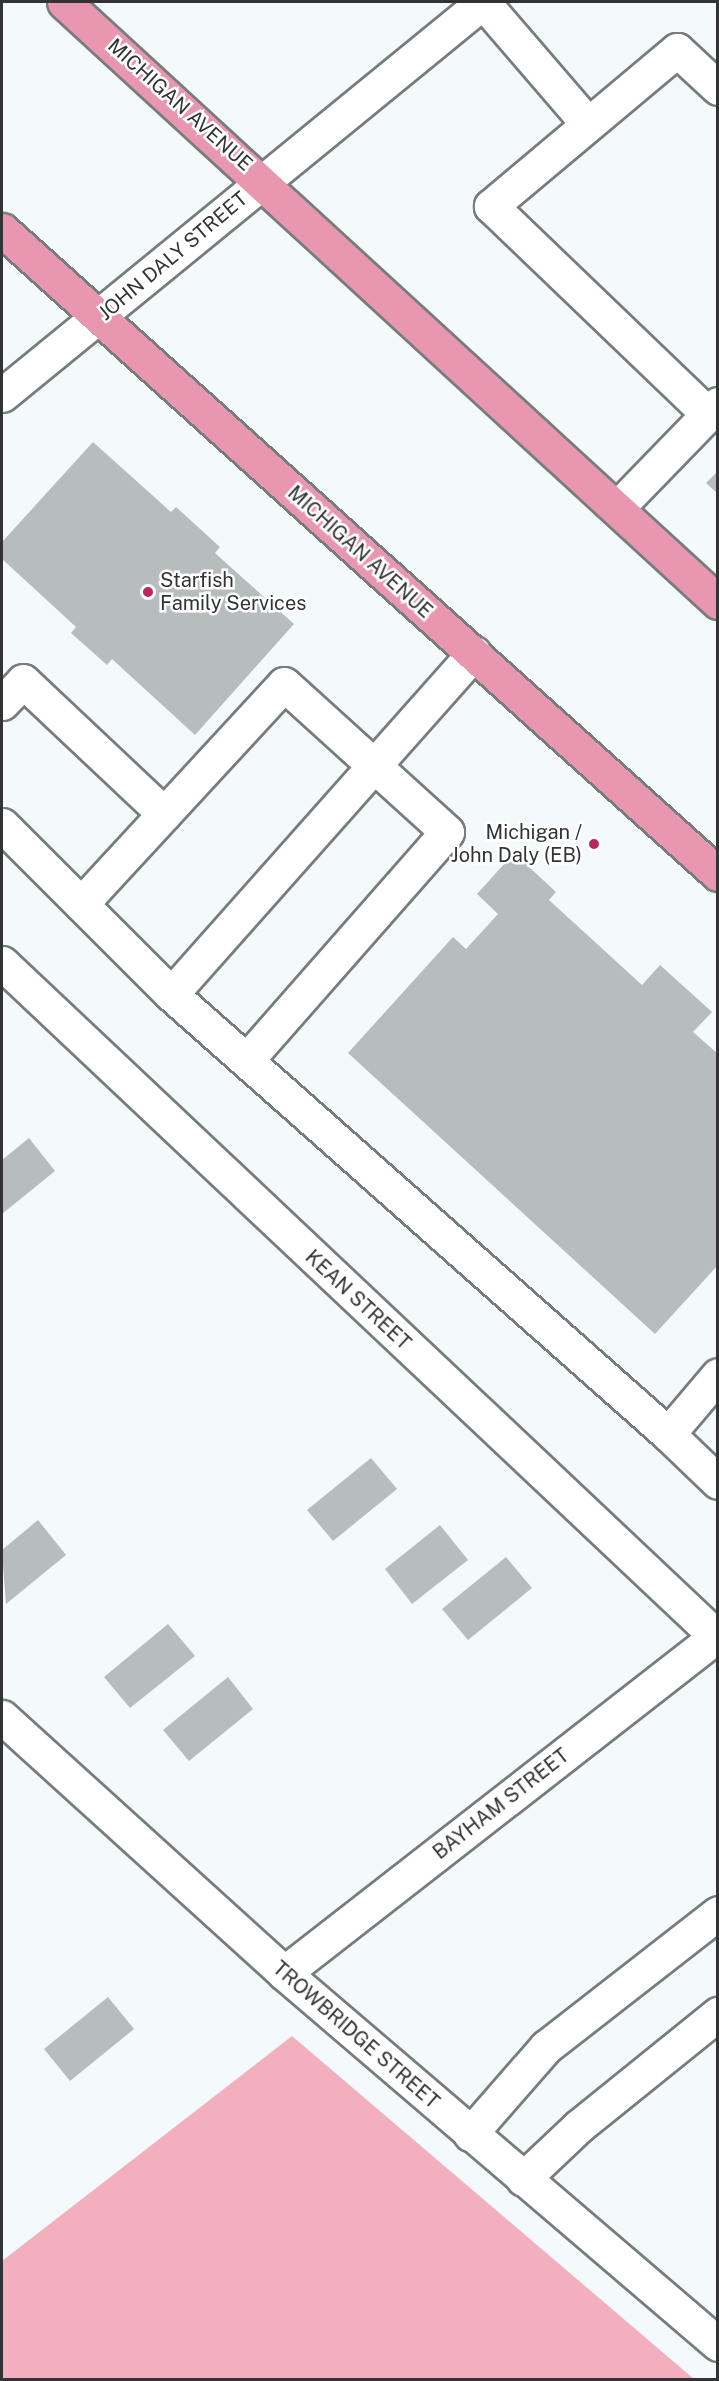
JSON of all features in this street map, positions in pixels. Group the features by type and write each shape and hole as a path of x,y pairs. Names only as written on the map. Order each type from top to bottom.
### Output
{"main road":[{"name":"MICHIGAN AVENUE","path":"64,2 264,180 717,602"},
{"name":"MICHIGAN AVENUE","path":"2,230 97,319 474,653 717,874"}],"street":[{"name":"JOHN DALY STREET","path":"2,395 478,3"},
{"path":"478,3 588,124"},
{"path":"617,508 713,409 491,206 677,50 717,88"},
{"path":"171,994 474,653"},
{"path":"2,704 23,681 164,814"},
{"path":"81,904 284,684 447,832 247,1060"},
{"path":"2,825 171,994 668,1434 717,1482"},
{"name":"KEAN STREET","path":"2,963 717,1636"},
{"path":"668,1434 717,1375"},
{"name":"BAYHAM STREET","path":"285,1973 717,1636"},
{"name":"TROWBRIDGE STREET","path":"2,1717 285,1973 717,2344"},
{"path":"470,2134 546,2047 717,1913"},
{"path":"523,2179 579,2126 717,2014"}],"shaded area":[{"path":"292,2036 694,2379 2,2379 2,2261"}],"building":[{"name":"Starfish Family Services","path":"93,442 171,512 176,507 220,547 215,553 294,624 195,735 112,659 107,665 71,633 76,627 2,559 2,542"},
{"path":"718,471 718,494 706,483"},
{"path":"514,853 556,892 549,900 642,985 660,965 712,1012 693,1032 718,1054 718,1265 655,1334 348,1053 453,937 466,949 498,914 477,894"},
{"path":"29,1138 55,1171 2,1214 2,1160"},
{"path":"371,1458 397,1489 333,1541 307,1510"},
{"path":"38,1520 66,1555 6,1604 2,1550"},
{"path":"440,1525 468,1560 412,1604 385,1569"},
{"path":"506,1557 532,1588 468,1640 442,1609"},
{"path":"168,1624 195,1656 130,1708 104,1677"},
{"path":"228,1677 253,1709 189,1761 163,1730"},
{"path":"108,1997 134,2029 70,2081 44,2049"}],"place":[{"name":"Starfish Family Services","path":"148,592"},
{"name":"Michigan / John Daly (EB)","path":"594,844"}]}
